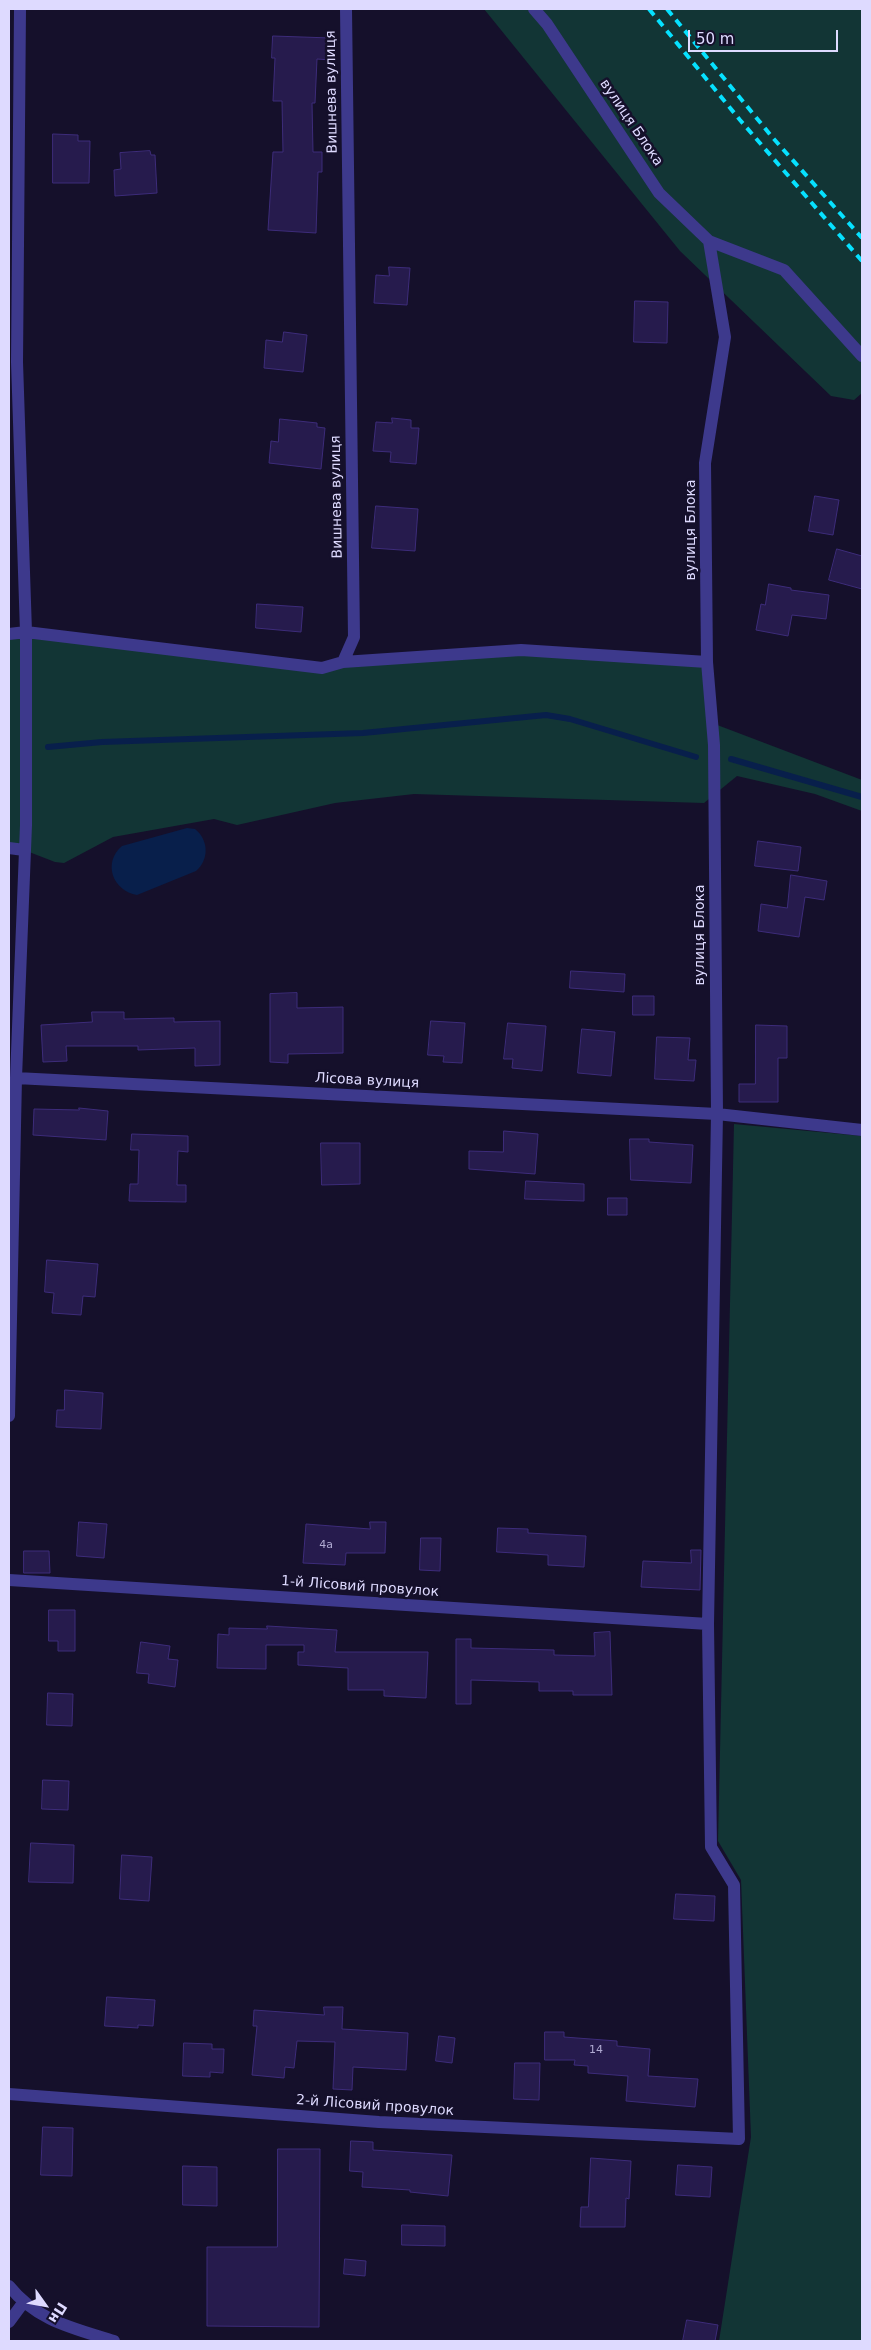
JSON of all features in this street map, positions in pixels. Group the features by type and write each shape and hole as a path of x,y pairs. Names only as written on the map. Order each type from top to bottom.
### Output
{"street":[{"path":"9,1416 16,1078 24,850 26,632 17,362 20,9"},
{"name":"Вишнева вулиця","path":"343,662 354,637 346,9"},
{"name":"вулиця Блока","path":"534,9 547,24 659,193 709,241 725,337 705,463 706,662 714,745 717,1114 708,1624 711,1847 734,1884 739,2139"},
{"path":"709,241 784,270 862,356"},
{"path":"9,634 26,632 322,668 343,662 522,650 706,662"},
{"path":"9,848 24,850"},
{"name":"Лісова вулиця","path":"16,1078 717,1114 862,1130"},
{"name":"1-й Лісовий провулок","path":"9,1580 708,1624"},
{"name":"2-й Лісовий провулок","path":"9,2094 379,2122 739,2139"},
{"path":"9,2286 23,2303 44,2318 114,2341"},
{"path":"9,2306 23,2303"},
{"path":"9,2322 23,2303"}],"green space":[{"path":"484,9 862,9 862,393 854,400 831,396 680,251"},
{"path":"9,634 322,668 521,650 707,662 712,723 862,780 862,811 815,794 737,776 704,803 414,794 335,803 237,825 214,819 113,837 64,863 55,862 24,850 9,848"},
{"path":"734,1124 862,1136 862,2341 719,2341 751,2137 741,1880 718,1841"}],"water":[{"path":"187,828 195,829 205,844 205,856 196,871 137,895 122,888 116,882 112,868 113,860 122,846"}],"building":[{"path":"273,36 331,38 330,60 317,59 315,103 312,103 313,152 322,152 322,172 318,172 316,233 268,230 273,152 283,152 282,101 273,101 275,58 272,58"},
{"path":"53,134 78,135 78,141 90,141 89,183 53,183"},
{"path":"150,151 151,155 155,155 157,193 115,196 114,170 121,169 120,153"},
{"path":"389,267 410,268 407,305 374,303 376,275 389,276"},
{"path":"635,301 668,302 667,343 634,342"},
{"path":"284,332 307,335 303,372 264,368 266,340 282,342"},
{"path":"392,418 411,420 411,428 419,428 416,464 390,462 391,452 373,451 376,422 392,423"},
{"path":"280,419 317,423 317,427 325,428 321,469 269,463 271,441 278,442"},
{"path":"815,496 839,500 833,535 809,531"},
{"path":"376,506 418,509 415,551 372,548"},
{"path":"837,549 862,556 862,589 829,580"},
{"path":"769,584 791,588 791,590 829,595 826,619 792,615 788,636 756,630 761,604 765,605"},
{"path":"257,604 303,607 301,632 256,628"},
{"path":"758,841 801,847 798,871 755,866"},
{"path":"791,875 827,881 824,900 805,897 799,937 758,931 761,904 787,908"},
{"path":"571,971 625,974 624,992 570,988"},
{"path":"297,993 297,1008 343,1007 343,1053 288,1054 288,1063 270,1062 270,994"},
{"path":"633,996 654,996 654,1015 633,1015"},
{"path":"92,1012 124,1012 124,1019 174,1018 174,1022 220,1021 220,1065 195,1066 195,1048 138,1050 138,1046 66,1046 67,1061 43,1062 41,1025 92,1022"},
{"path":"431,1021 465,1023 462,1063 443,1062 444,1056 428,1055"},
{"path":"508,1023 546,1026 542,1071 512,1068 513,1059 504,1059"},
{"path":"756,1025 787,1026 787,1058 778,1058 778,1102 739,1102 739,1084 755,1084"},
{"path":"582,1029 615,1032 611,1076 578,1073"},
{"path":"657,1037 690,1038 688,1060 696,1060 694,1081 655,1079"},
{"path":"79,1108 108,1111 106,1140 33,1135 34,1109 79,1110"},
{"path":"504,1131 538,1134 535,1174 469,1169 469,1151 503,1152"},
{"path":"132,1134 188,1136 188,1152 178,1151 177,1185 186,1185 186,1202 129,1201 130,1184 138,1184 139,1150 131,1150"},
{"path":"630,1139 649,1139 649,1142 693,1145 691,1183 631,1180"},
{"path":"321,1143 360,1143 360,1184 322,1185"},
{"path":"526,1181 584,1184 584,1201 525,1199"},
{"path":"608,1198 627,1198 627,1215 608,1215"},
{"path":"47,1260 98,1264 95,1297 83,1296 81,1315 52,1313 54,1293 45,1292"},
{"path":"65,1390 103,1393 101,1429 56,1427 57,1410 64,1410"},
{"path":"79,1522 107,1524 104,1558 77,1556"},
{"path":"370,1522 386,1522 385,1553 346,1553 345,1565 303,1563 306,1524 370,1529"},
{"path":"498,1528 528,1529 528,1533 586,1536 584,1567 548,1565 548,1555 497,1552"},
{"path":"421,1538 441,1538 440,1571 420,1570"},
{"path":"691,1550 701,1550 700,1590 641,1587 643,1561 691,1563"},
{"path":"24,1551 49,1551 50,1573 24,1573"},
{"path":"49,1610 75,1610 75,1651 58,1651 58,1641 49,1641"},
{"path":"267,1626 337,1630 335,1652 428,1652 426,1698 384,1696 384,1690 348,1690 348,1668 298,1665 298,1652 304,1652 304,1645 266,1645 266,1669 217,1668 218,1634 229,1635 229,1628 267,1629"},
{"path":"610,1632 612,1695 573,1695 573,1691 539,1691 539,1682 471,1680 471,1704 456,1704 456,1639 471,1639 471,1648 554,1650 554,1655 595,1656 594,1633"},
{"path":"141,1642 170,1646 168,1659 178,1660 175,1687 148,1683 149,1674 137,1673"},
{"path":"48,1693 73,1694 72,1726 47,1725"},
{"path":"43,1780 69,1781 68,1810 42,1809"},
{"path":"31,1843 74,1845 73,1883 29,1882"},
{"path":"122,1855 152,1857 149,1901 120,1899"},
{"path":"676,1894 715,1896 714,1921 674,1919"},
{"path":"107,1997 155,2000 153,2026 138,2025 138,2028 105,2026"},
{"path":"324,2007 343,2007 342,2029 408,2033 406,2070 353,2067 352,2090 333,2089 335,2042 297,2041 294,2068 285,2067 284,2078 252,2075 257,2026 253,2026 254,2010 324,2015"},
{"path":"545,2032 564,2032 564,2037 617,2041 617,2046 650,2049 648,2076 698,2079 695,2107 626,2101 628,2076 588,2073 588,2066 574,2065 575,2060 545,2060"},
{"path":"439,2036 455,2038 452,2063 436,2061"},
{"path":"184,2043 212,2044 212,2049 224,2049 223,2073 210,2072 210,2077 183,2076"},
{"path":"515,2063 540,2063 539,2100 514,2099"},
{"path":"43,2127 73,2128 72,2176 41,2175"},
{"path":"351,2141 373,2142 373,2150 452,2155 448,2196 410,2192 410,2190 362,2187 363,2172 350,2171"},
{"path":"278,2149 320,2149 319,2327 207,2326 207,2247 277,2247"},
{"path":"591,2158 631,2161 629,2199 626,2198 625,2227 580,2227 581,2207 588,2207"},
{"path":"678,2165 712,2167 710,2197 676,2195"},
{"path":"183,2166 217,2167 217,2206 183,2205"},
{"path":"402,2225 445,2226 445,2246 402,2245"},
{"path":"345,2259 366,2261 365,2276 344,2274"},
{"path":"687,2320 718,2325 715,2341 683,2341"}],"waterway":[{"path":"48,747 102,742 363,733 546,715 570,719 696,757"},
{"path":"731,759 862,797"}],"railway":[{"path":"649,9 740,120 862,261"},
{"path":"667,9 773,138 862,238"}]}
